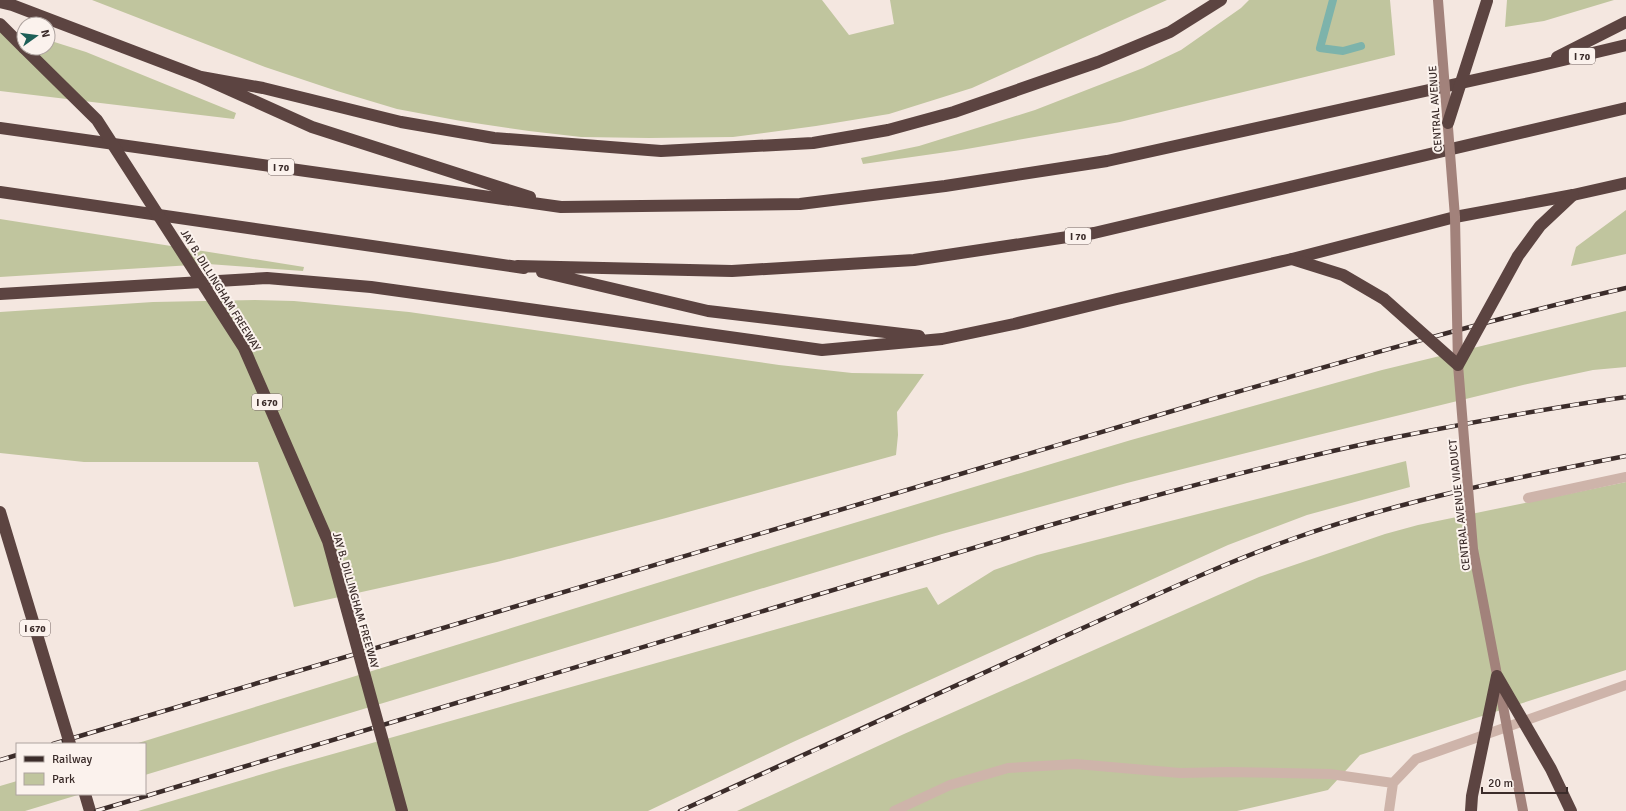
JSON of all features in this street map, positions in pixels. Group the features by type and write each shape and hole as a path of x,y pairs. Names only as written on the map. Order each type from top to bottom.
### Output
{"highway":[{"path":"201,77 263,88 400,122 494,138 661,151 813,143 888,130 968,107 1098,62 1170,32 1222,0"},
{"path":"1448,123 1487,0"},
{"path":"0,2 201,77 312,127 561,207"},
{"path":"1538,66 1626,22"},
{"name":"JAY B. DILLINGHAM FREEWAY","path":"0,24 16,40"},
{"name":"I 70","path":"0,128 561,207 800,204 945,186 1107,161 1538,66 1626,45"},
{"name":"JAY B. DILLINGHAM FREEWAY","path":"32,56 97,120 244,348 328,541 402,811"},
{"name":"I 70","path":"0,192 517,266 732,271 914,260 1094,233 1626,108"},
{"path":"0,294 267,278 371,287 822,350 942,339 1014,324 1292,259 1455,217 1573,195 1626,183"},
{"path":"1292,259 1343,275 1384,299 1458,365 1518,256 1540,226 1573,195"},
{"path":"517,266 708,312 942,339"},
{"name":"I 670","path":"0,512 70,743"},
{"path":"1471,811 1472,796 1497,676"},
{"path":"1497,676 1551,769 1572,811"},
{"path":"85,795 90,811"}],"main road":[{"name":"CENTRAL AVENUE","path":"1438,0 1455,217"},
{"name":"CENTRAL AVENUE VIADUCT","path":"1455,217 1458,365 1473,549 1523,811"}],"lane":[{"path":"1528,498 1626,477"},
{"path":"1389,811 1393,783 1416,759 1626,685"},
{"path":"894,811 950,785 1008,768 1076,764 1180,774 1228,772 1330,774 1393,783"}],"green space":[{"path":"92,0 822,0 849,35 894,24 890,0 1167,0 972,88 889,114 816,126 733,137 649,138 581,137 461,121 397,109 265,67"},
{"path":"1249,0 1390,0 1395,55 1120,122 961,150 863,164 861,158 919,146 1035,110 1143,68 1181,50 1241,8"},
{"path":"1507,0 1614,0 1544,21 1505,27"},
{"path":"0,29 16,32 16,56 56,56 56,43 86,52 236,113 234,119 0,91"},
{"path":"1626,210 1626,254 1571,266 1576,247"},
{"path":"0,219 304,267 303,271 208,264 0,277"},
{"path":"255,300 294,301 409,312 779,365 852,373 924,374 897,412 898,435 896,455 666,518 497,562 294,607 258,462 84,462 0,453 0,312 153,302"},
{"path":"1626,311 1626,367 1593,370 1523,385 1127,483 942,534 146,775 146,743 138,743 774,547 1131,440 1382,370"},
{"path":"1406,461 1410,487 1307,515 1228,545 793,742 648,811 138,811 283,768 927,587 938,605 994,570 1037,555"},
{"path":"1626,482 1626,670 1360,755 1328,790 1237,811 737,811 904,734 1259,577 1385,534 1418,525"},
{"path":"16,781 16,795 78,795 25,811 0,811 0,786"}],"waterway":[{"path":"1333,0 1320,48 1343,51 1361,46"}],"railway":[{"path":"56,743 1216,398 1369,354 1574,300 1626,288"},
{"path":"96,811 1040,528 1173,491 1307,457 1397,437 1626,397"},
{"path":"680,811 1145,600 1264,549 1336,524 1418,501 1626,456"},
{"path":"0,760 16,755"}]}
